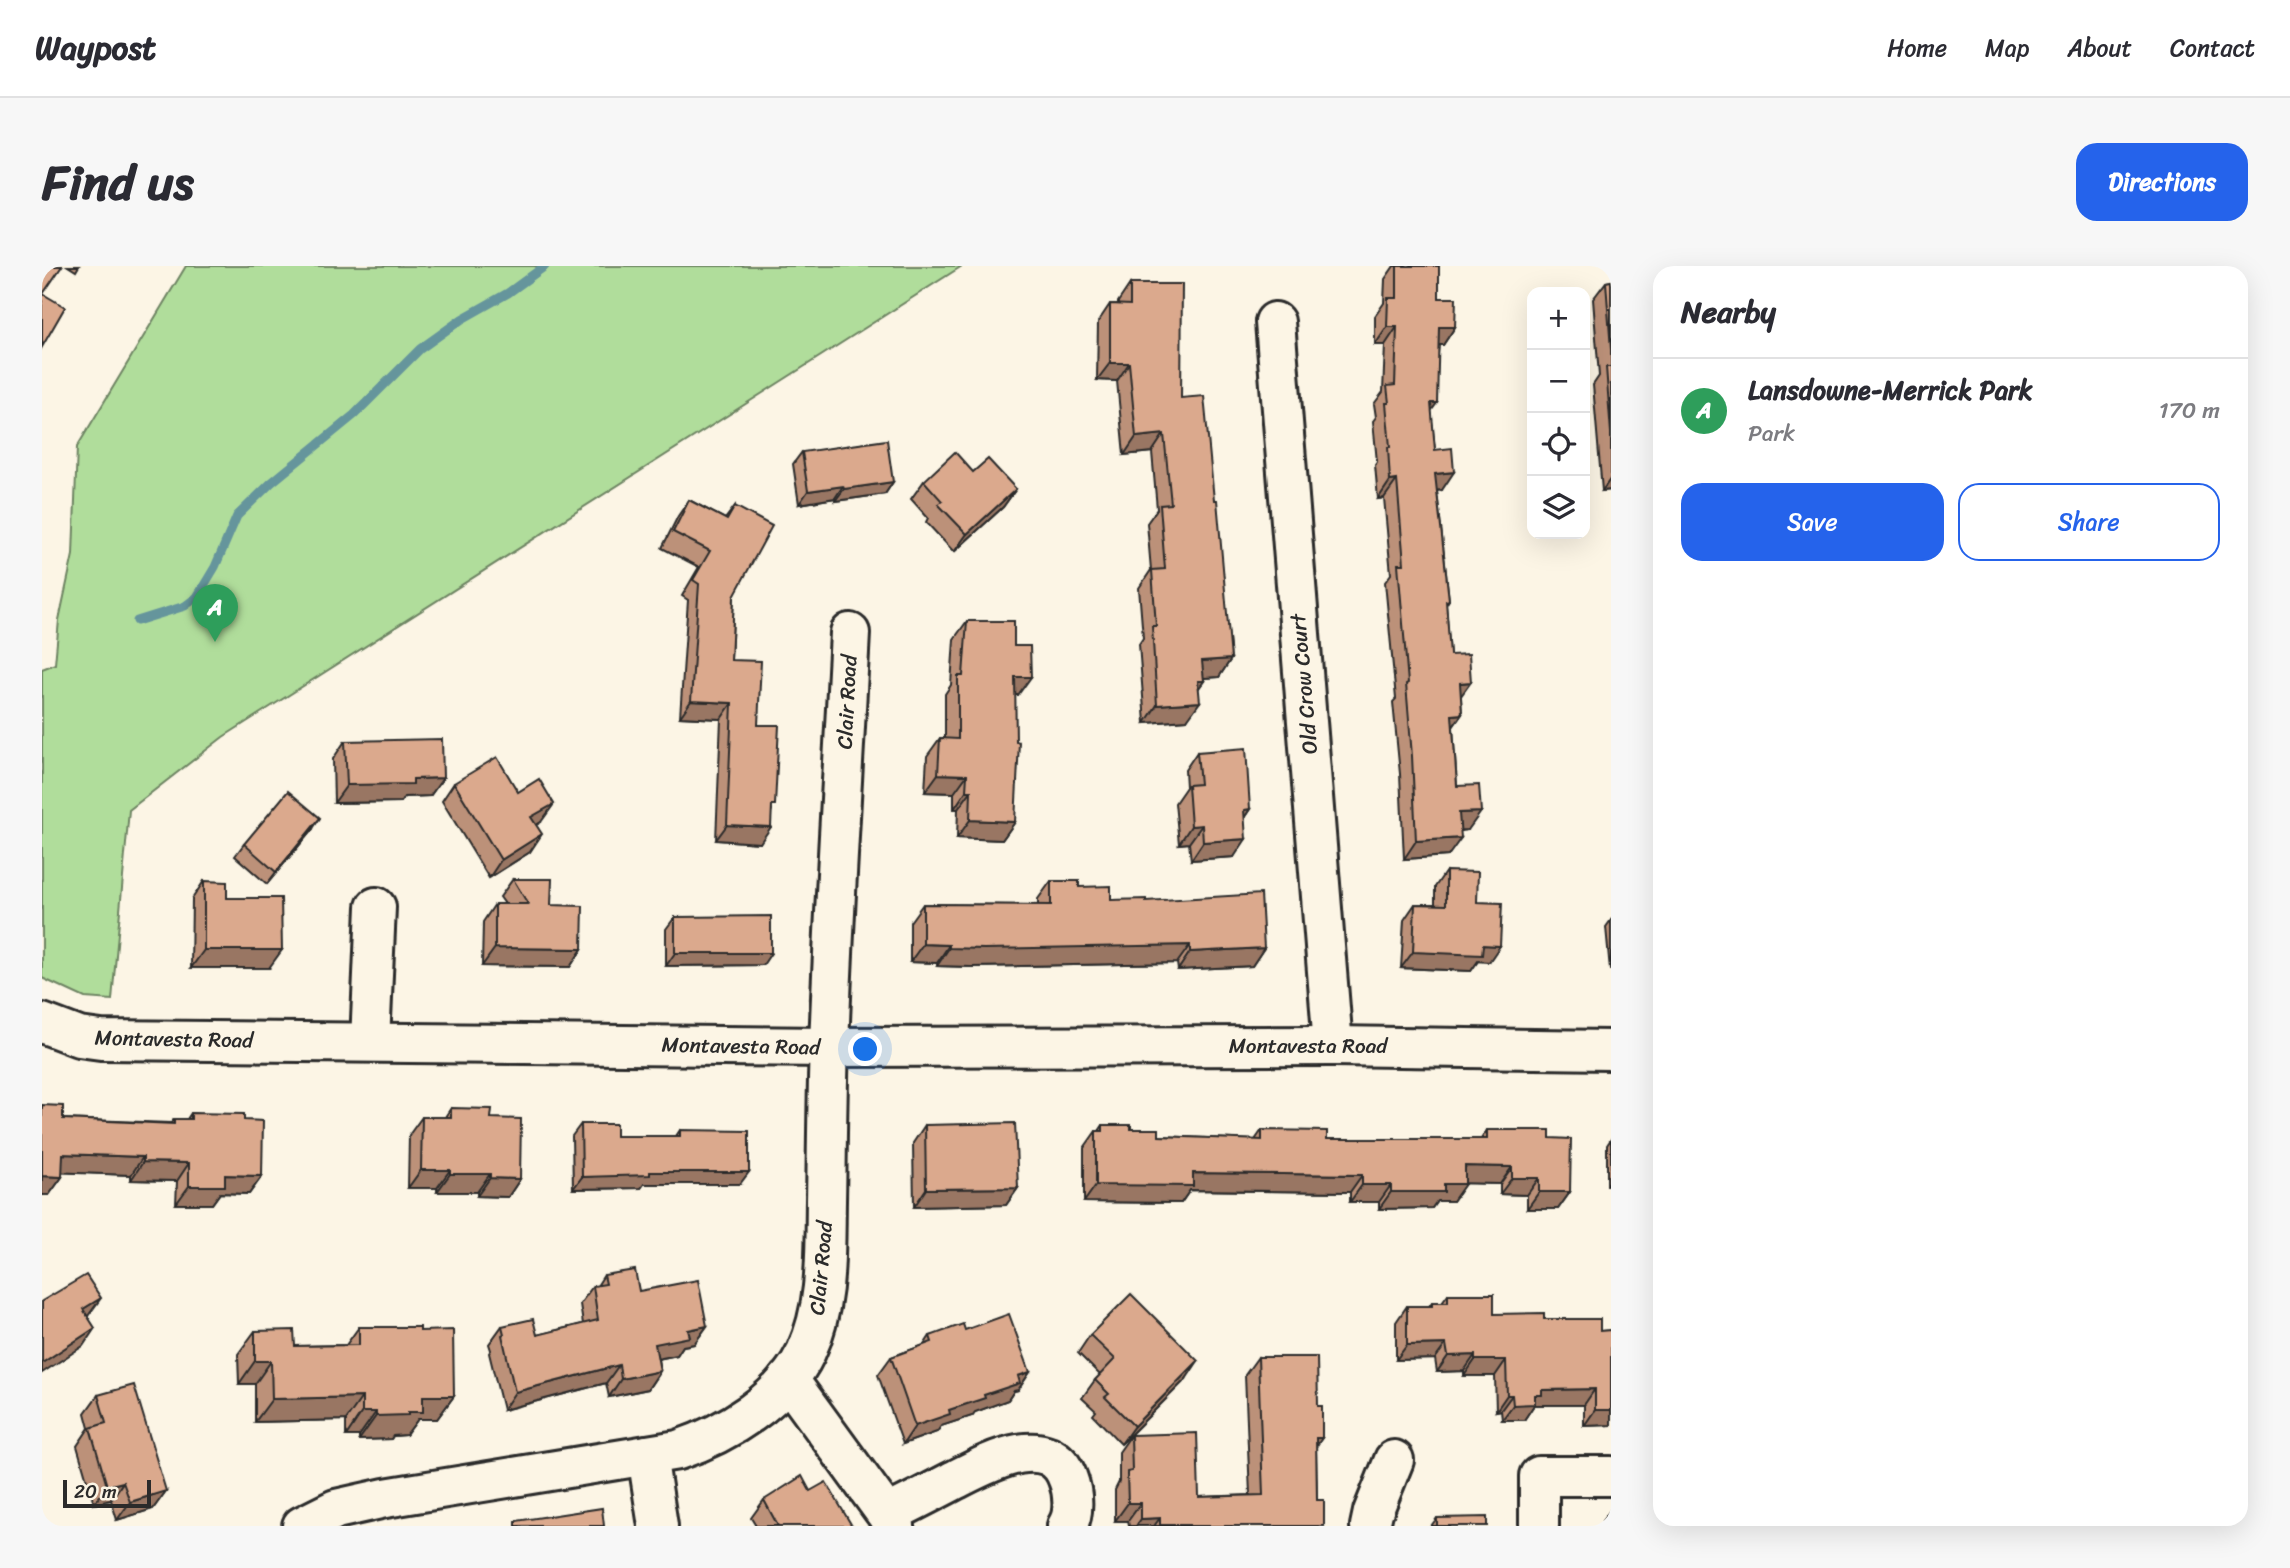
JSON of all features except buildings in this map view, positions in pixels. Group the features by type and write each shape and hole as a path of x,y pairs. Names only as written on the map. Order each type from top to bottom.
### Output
{"street":[{"name":"Old Crow Court","path":"1275,322 1333,1046"},
{"name":"Clair Road","path":"302,1526 337,1509 385,1498 678,1450 702,1442 753,1412 788,1378 805,1354 822,1299 825,1255 829,1047 850,633"},
{"path":"370,1042 376,907"},
{"name":"Montavesta Road","path":"42,1023 79,1037 102,1040 829,1047 1333,1046 1611,1050"},
{"path":"788,1378 891,1520 997,1459 1034,1454 1051,1458 1063,1469 1068,1479 1072,1497 1070,1522 1067,1526"},
{"path":"647,1455 658,1526"},
{"path":"1370,1526 1394,1460"},
{"path":"1539,1526 1539,1476 1611,1476"}],"green space":[{"path":"186,266 962,266 223,737 129,810 112,1000 85,998 42,978 42,669 55,664 59,620 73,555 77,447"}],"waterway":[{"path":"137,621 185,606 197,597 215,567 237,516 271,483 354,415 420,349 545,266"}],"place":[{"name":"Lansdowne-Merrick Park","path":"215,642"}]}
